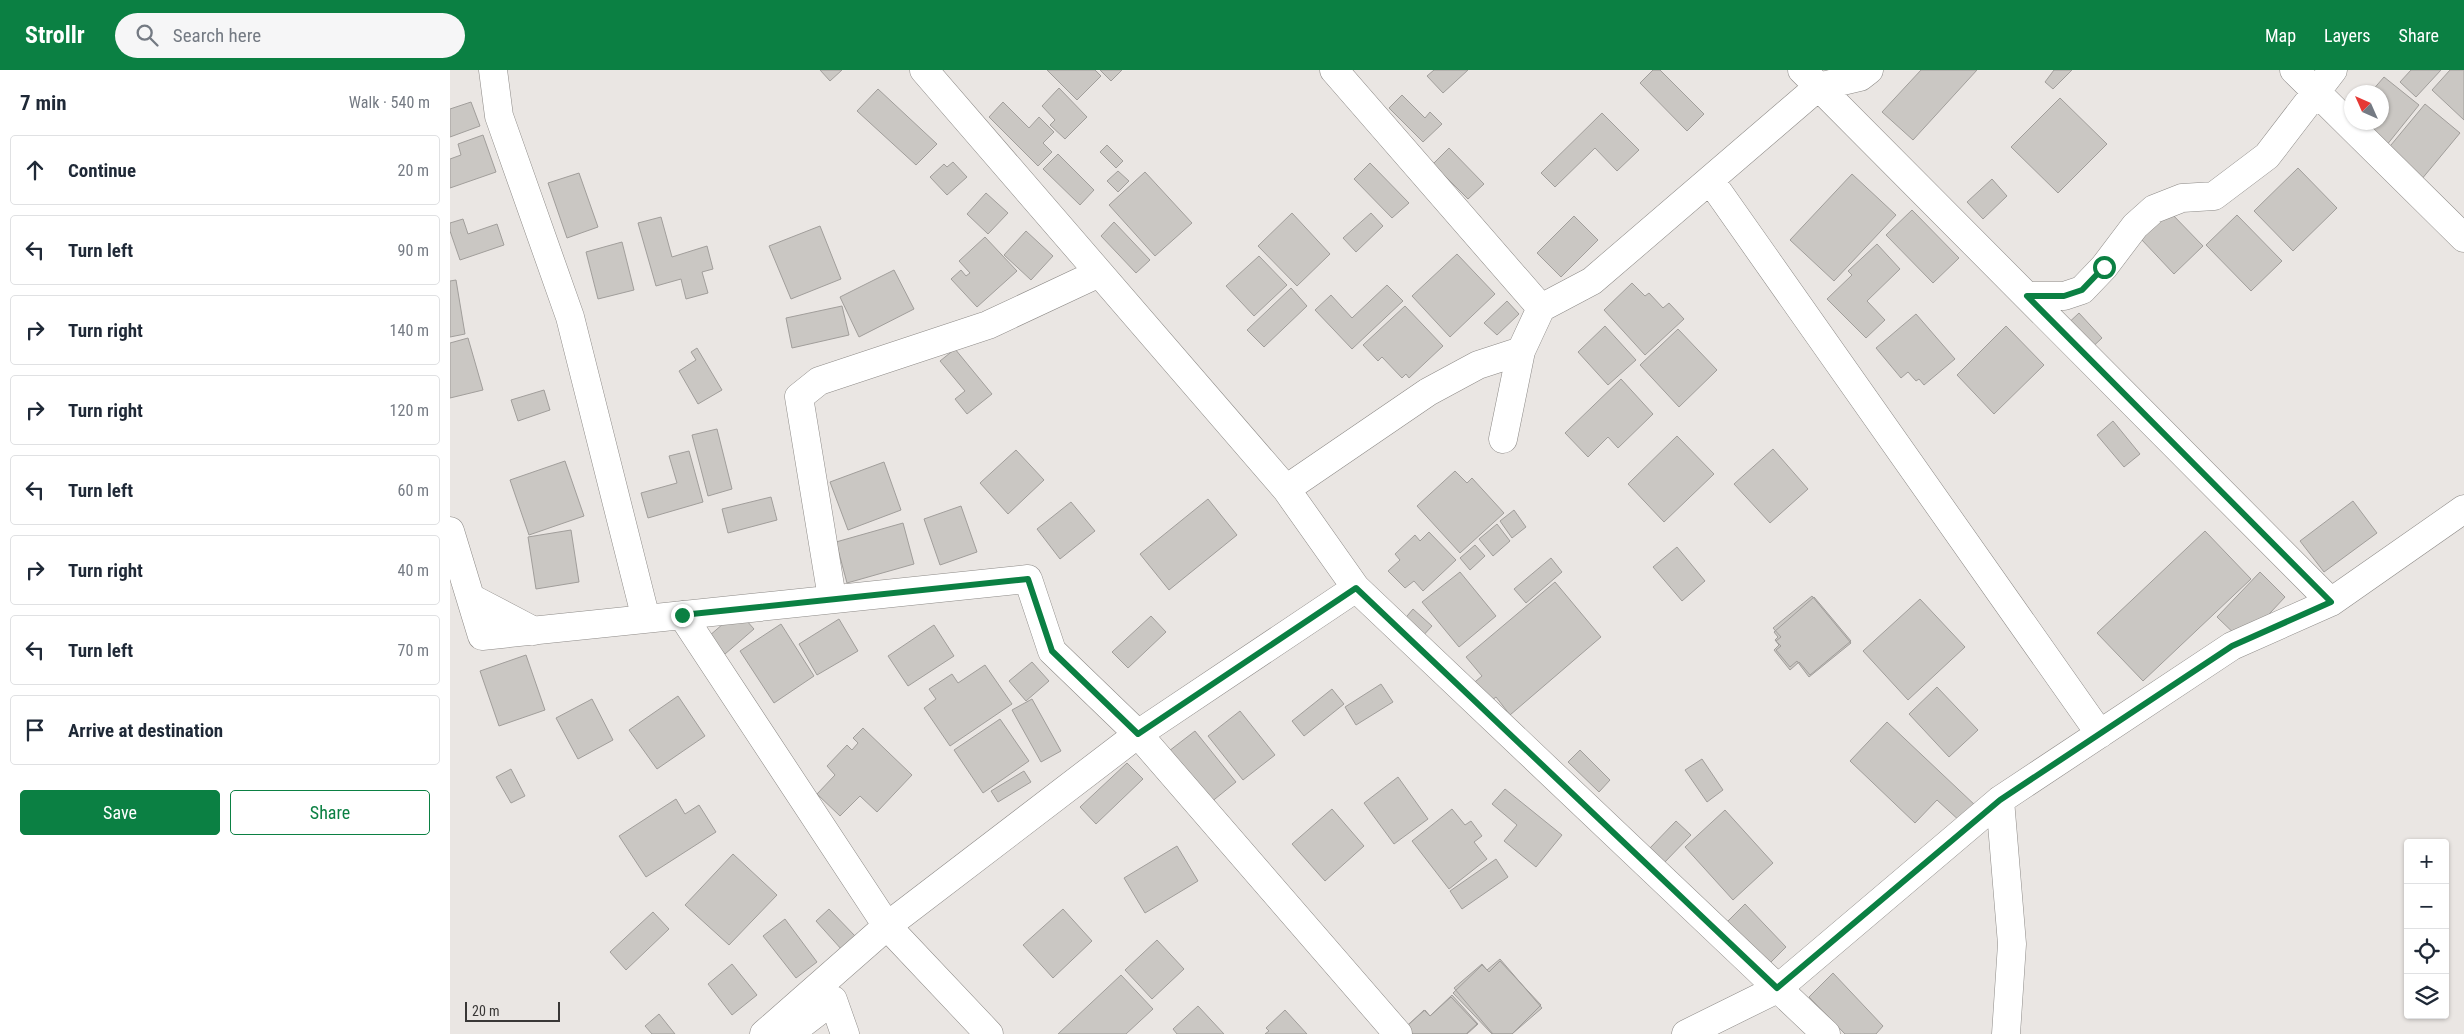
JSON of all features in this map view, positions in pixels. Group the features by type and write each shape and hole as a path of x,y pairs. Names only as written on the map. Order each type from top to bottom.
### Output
{"street":[{"path":"492,70 499,116 570,317 646,619"},
{"path":"924,70 1286,489 1356,588 1826,1034"},
{"path":"1334,70 1541,308"},
{"path":"1503,439 1521,351 1541,308 1592,280 1710,180 1810,79 1860,77 1869,70"},
{"path":"2294,70 2464,238"},
{"path":"2027,296 2064,296 2082,290 2104,267 2136,226 2154,209 2182,198 2214,196 2267,156 2334,70"},
{"path":"1810,79 2331,602"},
{"path":"1710,180 2100,734"},
{"path":"832,598 799,397 819,380 988,325 1099,273"},
{"path":"1286,489 1428,392 1478,365 1521,351"},
{"path":"1686,1034 1777,988 2000,800 2232,646 2331,602 2464,509"},
{"path":"450,531 482,636 1028,579 1052,651 1138,734 1398,1034"},
{"path":"764,1034 887,926 1138,734 1356,588"},
{"path":"682,615 887,926 989,1034"},
{"path":"2000,800 2012,944 2006,1034"},
{"path":"788,1034 832,1000"},
{"path":"794,1034 832,1000"},
{"path":"832,1000 846,1034"}],"building":[{"path":"820,70 842,70 830,81"},
{"path":"1047,70 1095,70 1101,76 1077,100"},
{"path":"1100,70 1122,70 1111,81"},
{"path":"1434,70 1468,70 1443,93 1427,76"},
{"path":"1653,70 1660,70 1704,114 1687,131 1640,83"},
{"path":"1921,70 1977,70 1913,140 1882,112"},
{"path":"2054,70 2072,70 2053,89 2045,82"},
{"path":"2411,70 2441,70 2416,97 2400,82"},
{"path":"2450,70 2464,70 2464,120 2432,90"},
{"path":"2384,77 2419,105 2386,146 2366,130 2389,130 2389,85 2377,85"},
{"path":"1059,88 1087,117 1065,139 1050,125 1055,120 1042,106"},
{"path":"878,89 937,144 916,165 857,111"},
{"path":"1402,95 1425,118 1430,112 1442,124 1423,142 1389,108"},
{"path":"2060,98 2107,144 2058,193 2011,147"},
{"path":"471,102 480,126 450,137 450,109"},
{"path":"1003,102 1029,128 1039,117 1054,132 1043,143 1052,152 1038,166 989,117"},
{"path":"2425,104 2460,133 2421,180 2386,151"},
{"path":"1602,113 1639,150 1617,171 1595,148 1555,187 1541,173"},
{"path":"483,135 496,172 450,188 450,159 461,155 458,144"},
{"path":"1107,145 1123,161 1116,168 1100,152"},
{"path":"1449,148 1484,184 1468,199 1433,164"},
{"path":"1058,154 1094,190 1080,205 1043,169"},
{"path":"953,162 967,177 947,195 930,177 944,164 947,167"},
{"path":"1370,163 1409,203 1392,218 1354,179"},
{"path":"2298,168 2337,208 2293,251 2254,211"},
{"path":"1118,171 1129,181 1118,192 1107,181"},
{"path":"1145,172 1192,223 1155,256 1109,205"},
{"path":"579,173 598,227 567,238 548,183"},
{"path":"1852,174 1896,215 1834,281 1790,240"},
{"path":"1992,179 2007,196 1983,219 1967,202"},
{"path":"986,193 1008,213 988,234 967,214"},
{"path":"1912,210 1959,258 1933,283 1886,235"},
{"path":"2170,212 2203,246 2174,274 2141,239"},
{"path":"1292,213 1330,254 1297,286 1258,246"},
{"path":"1371,213 1383,226 1356,252 1343,238"},
{"path":"2237,215 2282,261 2251,291 2206,245"},
{"path":"1574,216 1598,240 1561,277 1537,253"},
{"path":"661,217 672,257 707,246 713,269 702,272 708,293 686,299 681,279 656,286 638,223"},
{"path":"463,219 468,234 497,224 504,245 460,260 450,231 450,223"},
{"path":"1114,222 1150,260 1136,273 1101,236"},
{"path":"820,226 841,279 791,299 769,246"},
{"path":"1026,231 1053,256 1031,280 1004,255"},
{"path":"985,237 1017,271 977,307 951,279 961,270 966,276 970,273 959,261"},
{"path":"622,242 634,290 598,299 586,252"},
{"path":"1877,244 1900,269 1867,301 1885,320 1866,338 1827,299 1852,275 1848,271"},
{"path":"1457,254 1495,294 1450,337 1412,296"},
{"path":"1259,256 1287,285 1254,316 1226,286"},
{"path":"894,270 914,309 859,337 840,297"},
{"path":"456,280 465,334 450,337 450,281"},
{"path":"1632,283 1645,296 1649,293 1663,308 1669,303 1684,319 1645,355 1604,310"},
{"path":"1387,285 1403,301 1352,349 1315,310 1331,295 1352,318"},
{"path":"1291,288 1307,306 1264,347 1247,330"},
{"path":"1507,301 1519,314 1497,335 1484,323"},
{"path":"842,306 849,335 792,348 786,318"},
{"path":"1405,306 1443,346 1409,378 1406,374 1402,378 1382,357 1378,361 1363,345"},
{"path":"2079,313 2102,338 2086,353 2063,328"},
{"path":"1916,314 1955,359 1924,385 1919,379 1916,381 1908,372 1901,378 1876,348"},
{"path":"1605,326 1636,360 1608,385 1578,352"},
{"path":"2006,326 2044,365 1994,414 1957,375"},
{"path":"1678,329 1717,370 1679,407 1640,365"},
{"path":"468,338 483,390 450,398 450,343"},
{"path":"697,348 722,390 698,404 679,371 696,360 691,352"},
{"path":"955,349 992,394 967,414 955,399 965,391 940,361"},
{"path":"1621,379 1653,414 1618,448 1608,437 1588,457 1565,433"},
{"path":"544,390 550,410 518,421 511,400"},
{"path":"2113,421 2140,454 2124,467 2097,435"},
{"path":"717,429 732,489 708,496 692,435"},
{"path":"1677,436 1714,474 1664,522 1628,484"},
{"path":"1773,449 1808,489 1770,523 1734,484"},
{"path":"1016,450 1044,480 1008,514 980,483"},
{"path":"689,451 703,502 648,518 641,493 677,483 669,456"},
{"path":"565,461 584,516 529,535 510,480"},
{"path":"884,462 901,510 848,530 830,482"},
{"path":"1455,471 1467,483 1472,478 1504,513 1460,553 1417,506"},
{"path":"771,497 777,520 728,533 722,509"},
{"path":"1208,499 1237,535 1169,590 1140,554"},
{"path":"2353,501 2377,533 2324,572 2300,541"},
{"path":"1071,502 1095,531 1060,559 1037,529"},
{"path":"961,506 977,552 940,565 924,519"},
{"path":"1514,510 1526,527 1512,538 1500,521"},
{"path":"903,523 914,564 847,583 836,542"},
{"path":"1497,524 1510,541 1493,556 1479,539"},
{"path":"571,530 579,582 536,589 528,537"},
{"path":"2205,531 2251,579 2143,681 2097,633"},
{"path":"1429,532 1456,560 1423,591 1414,581 1405,588 1388,571 1400,560 1395,554 1415,535 1420,541"},
{"path":"1475,545 1485,556 1470,570 1460,558"},
{"path":"1677,547 1705,581 1682,601 1653,567"},
{"path":"1551,558 1562,572 1526,603 1514,589"},
{"path":"1460,572 1496,616 1459,647 1422,602"},
{"path":"2260,572 2285,597 2243,642 2217,617"},
{"path":"1555,582 1601,637 1510,715 1496,697 1486,705 1470,686 1482,676 1466,657"},
{"path":"1812,596 1851,643 1809,677 1797,661 1790,667 1776,650 1781,646 1776,641 1781,637 1773,628"},
{"path":"1814,597 1851,641 1810,675 1799,662 1790,670 1774,650 1779,645 1775,640 1778,637 1774,632"},
{"path":"1920,599 1965,647 1908,700 1863,651"},
{"path":"1413,609 1432,626 1420,639 1402,622"},
{"path":"738,611 754,629 725,654 709,636"},
{"path":"1151,616 1166,632 1128,668 1112,652"},
{"path":"839,619 858,651 817,675 799,644"},
{"path":"781,624 814,676 774,703 740,651"},
{"path":"934,625 954,656 908,686 888,656"},
{"path":"526,655 545,710 499,726 480,671"},
{"path":"1032,662 1049,681 1026,701 1009,681"},
{"path":"985,665 1012,704 950,746 924,708 936,699 929,689 952,674 958,683"},
{"path":"1381,684 1393,702 1356,725 1345,707"},
{"path":"1937,687 1978,730 1949,757 1909,714"},
{"path":"1332,689 1344,704 1304,736 1292,721"},
{"path":"678,696 705,736 657,769 629,730"},
{"path":"592,699 613,740 578,759 556,718"},
{"path":"1032,699 1061,751 1041,762 1012,710"},
{"path":"1240,711 1275,755 1243,780 1208,736"},
{"path":"1000,719 1029,761 983,793 954,750"},
{"path":"1887,722 1977,807 1962,823 1937,800 1915,823 1850,761"},
{"path":"863,728 912,775 877,812 860,796 840,816 817,794 835,775 827,766 847,745 852,750 858,743 853,738"},
{"path":"1195,731 1236,782 1210,803 1169,751"},
{"path":"1580,750 1610,780 1599,792 1568,762"},
{"path":"1702,759 1723,790 1707,802 1685,770"},
{"path":"1127,763 1143,779 1096,824 1080,807"},
{"path":"511,769 525,796 511,803 496,777"},
{"path":"1024,771 1031,782 998,802 991,791"},
{"path":"1398,777 1428,819 1394,844 1364,803"},
{"path":"1505,789 1562,835 1536,867 1504,841 1517,825 1492,804"},
{"path":"676,799 685,814 699,805 716,832 646,877 619,836"},
{"path":"1332,809 1364,846 1325,881 1292,844"},
{"path":"1452,809 1465,825 1471,821 1482,836 1474,842 1487,859 1449,889 1412,841"},
{"path":"1725,810 1773,863 1733,900 1685,847"},
{"path":"1676,821 1691,835 1664,863 1649,849"},
{"path":"1177,846 1198,881 1145,913 1124,878"},
{"path":"733,854 777,895 729,945 685,905"},
{"path":"1496,859 1508,877 1462,909 1450,891"},
{"path":"1745,904 1786,947 1767,966 1726,923"},
{"path":"829,909 856,937 842,950 816,921"},
{"path":"1063,909 1092,941 1053,978 1023,945"},
{"path":"653,912 669,929 626,970 610,952"},
{"path":"785,919 817,962 796,978 763,936"},
{"path":"1157,940 1184,969 1152,999 1125,970"},
{"path":"1500,959 1542,1008 1512,1034 1493,1034 1454,988 1482,964 1487,970"},
{"path":"1500,961 1541,1005 1512,1034 1492,1034 1453,993 1482,965 1489,972"},
{"path":"732,964 757,995 732,1015 708,984"},
{"path":"1833,973 1883,1026 1876,1034 1845,1034 1809,997"},
{"path":"1121,975 1153,1009 1126,1034 1058,1034"},
{"path":"1452,995 1478,1024 1467,1034 1404,1034 1402,1031 1424,1010 1430,1016"},
{"path":"1451,997 1477,1024 1466,1034 1408,1034 1403,1029 1425,1010 1430,1016"},
{"path":"1198,1006 1224,1034 1177,1034 1173,1029"},
{"path":"1285,1010 1307,1034 1265,1034 1269,1031 1266,1028"},
{"path":"659,1014 675,1034 652,1034 645,1026"}],"route":[{"path":"682,615 1028,579 1052,651 1138,734 1356,588 1777,988 2000,800 2232,646 2331,602 2027,296 2064,296 2082,290 2104,267"}]}
